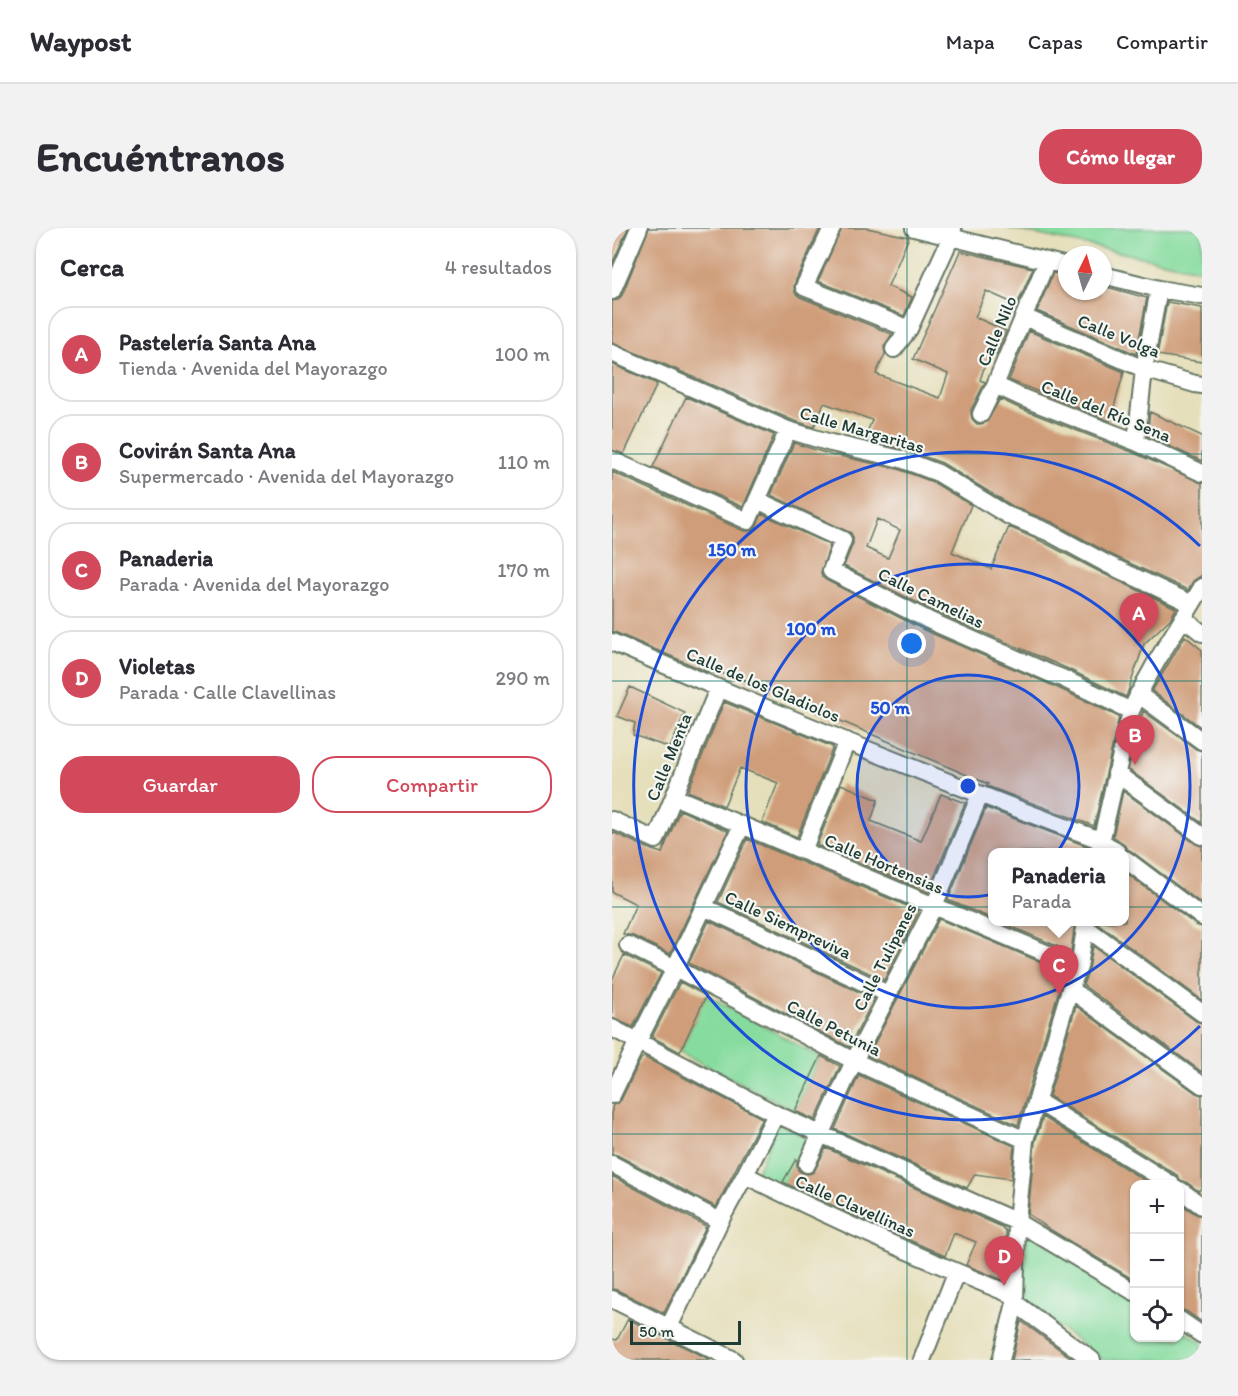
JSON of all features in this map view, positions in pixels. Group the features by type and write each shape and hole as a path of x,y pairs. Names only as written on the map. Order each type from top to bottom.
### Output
{"street":[{"path":"612,291 639,228"},
{"path":"832,228 804,287 909,329"},
{"path":"914,228 952,233 1058,264"},
{"path":"894,349 909,329 952,233"},
{"name":"Calle Nilo","path":"981,414 996,385 1047,261"},
{"path":"1112,277 1158,289 1202,296"},
{"path":"1136,442 1144,369 1158,289"},
{"name":"Calle Volga","path":"1024,317 1144,369 1202,385"},
{"name":"Calle Margaritas","path":"612,353 809,438 900,459 938,473 1009,516 1048,532 1188,611 1202,633"},
{"name":"Calle del Río Sena","path":"996,385 1023,398 1136,442 1202,473"},
{"path":"612,460 748,521 788,430"},
{"name":"Calle Camelias","path":"757,501 843,540 831,571 927,620 1062,678 1131,711"},
{"path":"1099,846 1131,711 1160,655 1202,587"},
{"name":"Calle de los Gladiolos","path":"612,642 718,689 980,795 1099,846"},
{"name":"Calle Menta","path":"612,820 656,840 718,689"},
{"path":"1138,694 1202,741"},
{"path":"803,851 847,741"},
{"path":"1116,773 1202,836"},
{"name":"Calle Tulipanes","path":"807,1164 854,1061 934,906 980,795"},
{"name":"Calle Hortensias","path":"675,797 1079,967"},
{"path":"612,1095 742,825"},
{"path":"1129,862 1202,917"},
{"name":"Calle Siempreviva","path":"704,907 888,994"},
{"path":"1001,1360 1015,1300 1017,1222 1025,1140 1070,989 1079,967 1086,926"},
{"path":"1089,926 1202,1013"},
{"name":"Calle Petunia","path":"627,945 854,1061 1025,1140"},
{"path":"1070,989 1202,1085"},
{"path":"612,1028 776,1114 1017,1222 1130,1290"},
{"path":"1037,1101 1163,1180"},
{"path":"669,1327 720,1221 776,1114"},
{"path":"612,1164 720,1221"},
{"name":"Calle Clavellinas","path":"745,1175 800,1203 1015,1300 1092,1360"},
{"path":"1184,1193 1202,1206"},
{"path":"922,1360 957,1273"},
{"path":"612,1299 669,1327 713,1355 734,1360"},
{"path":"1184,1323 1202,1335"}],"green space":[{"path":"1007,228 1202,228 1202,270 1112,251 1112,246 1091,246"},
{"path":"706,995 820,1057 795,1111 680,1052"},
{"path":"778,1123 807,1138 781,1187 756,1174"},
{"path":"1027,1231 1130,1297 1130,1342 1184,1342 1184,1331 1202,1343 1202,1360 1103,1360 1022,1300"}],"building":[{"path":"612,228 628,228 612,264"},
{"path":"649,228 820,228 795,282 795,293 892,334 884,347 885,354 876,374 940,398 948,374 913,359 960,251 1033,268 1017,305 986,291 975,317 1006,331 996,355 989,353 980,380 985,382 971,410 972,419 977,424 987,422 1000,399 1202,483 1202,575 1193,581 1188,590 1112,555 1052,522 1014,507 942,463 903,449 864,440 872,420 824,403 814,427 792,420 612,343 612,301 618,300 622,295"},
{"path":"842,228 867,228 909,237 888,286 912,297 904,316 818,281"},
{"path":"1053,273 1058,274 1058,300 1112,300 1112,288 1147,298 1136,354 1037,311"},
{"path":"1167,302 1202,308 1202,362 1157,355"},
{"path":"1029,331 1124,372 1110,421 1009,380"},
{"path":"612,364 657,384 624,454 612,450"},
{"path":"686,397 774,435 743,507 653,467"},
{"path":"1150,412 1202,436 1202,461 1147,436"},
{"path":"794,443 834,456 898,469 933,482 971,505 952,552 991,569 1009,527 1176,608 1171,618 1144,644 1126,697 1066,668 932,610 844,566 853,543 851,533 771,495","holes":["877,519 900,530 888,558 866,548"]},
{"path":"612,472 744,531 755,529 762,514 830,545 821,572 822,577 826,580 924,630 1119,717 1094,826 987,786 988,784 733,675 708,672 612,631"},
{"path":"1185,636 1202,650 1202,728 1152,691"},
{"path":"630,687 685,713 670,748 633,735 635,723 617,716"},
{"path":"724,702 833,747 797,837 762,822 778,783 740,768 724,806 688,791"},
{"path":"1143,711 1202,751 1202,823 1128,769"},
{"path":"841,784 878,800 871,821 921,841 941,794 965,803 928,892 817,845"},
{"path":"1123,791 1202,846 1202,904 1126,848 1113,836"},
{"path":"986,808 1089,847 988,848 988,917 948,900"},
{"path":"680,810 728,831 670,954 633,936 623,934 636,904 612,892 612,832 662,853"},
{"path":"747,839 919,911 884,980 718,902"},
{"path":"1129,875 1196,925 1202,927 1202,1000 1101,926 1129,926"},
{"path":"939,919 1059,970 1057,980 1061,983 1018,1125 868,1056"},
{"path":"709,921 874,999 849,1047 689,963"},
{"path":"1010,926 1074,926 1071,952"},
{"path":"1093,946 1196,1021 1202,1023 1202,1072 1083,985 1089,969"},
{"path":"624,955 661,973 633,1027 612,1018 612,980"},
{"path":"680,982 706,996 680,1052 652,1037"},
{"path":"1076,1006 1196,1093 1202,1095 1202,1187 1199,1191 1184,1180 1180,1180 1177,1175 1049,1096"},
{"path":"821,1056 840,1066 815,1120 795,1111"},
{"path":"644,1057 762,1118 716,1207 612,1154 612,1108 621,1100"},
{"path":"859,1075 1014,1146 1011,1179 975,1174 967,1188 835,1129"},
{"path":"1043,1117 1144,1180 1130,1180 1130,1278 1028,1214 1035,1142"},
{"path":"826,1148 1002,1227 1006,1231 1005,1281 966,1265 976,1242 954,1233 945,1256 783,1182 796,1159 798,1170 802,1173 814,1172"},
{"path":"612,1176 706,1226 664,1313 612,1289"},
{"path":"1184,1206 1202,1216 1202,1322 1184,1311"},
{"path":"628,1319 711,1360 612,1360 612,1339 617,1340"},
{"path":"1021,1321 1074,1360 1012,1360"}],"place":[{"name":"Pastelería Santa Ana","path":"1139,643"},
{"name":"Covirán Santa Ana","path":"1135,765"},
{"name":"Panaderia","path":"1059,995"},
{"name":"Violetas","path":"1004,1286"}]}
